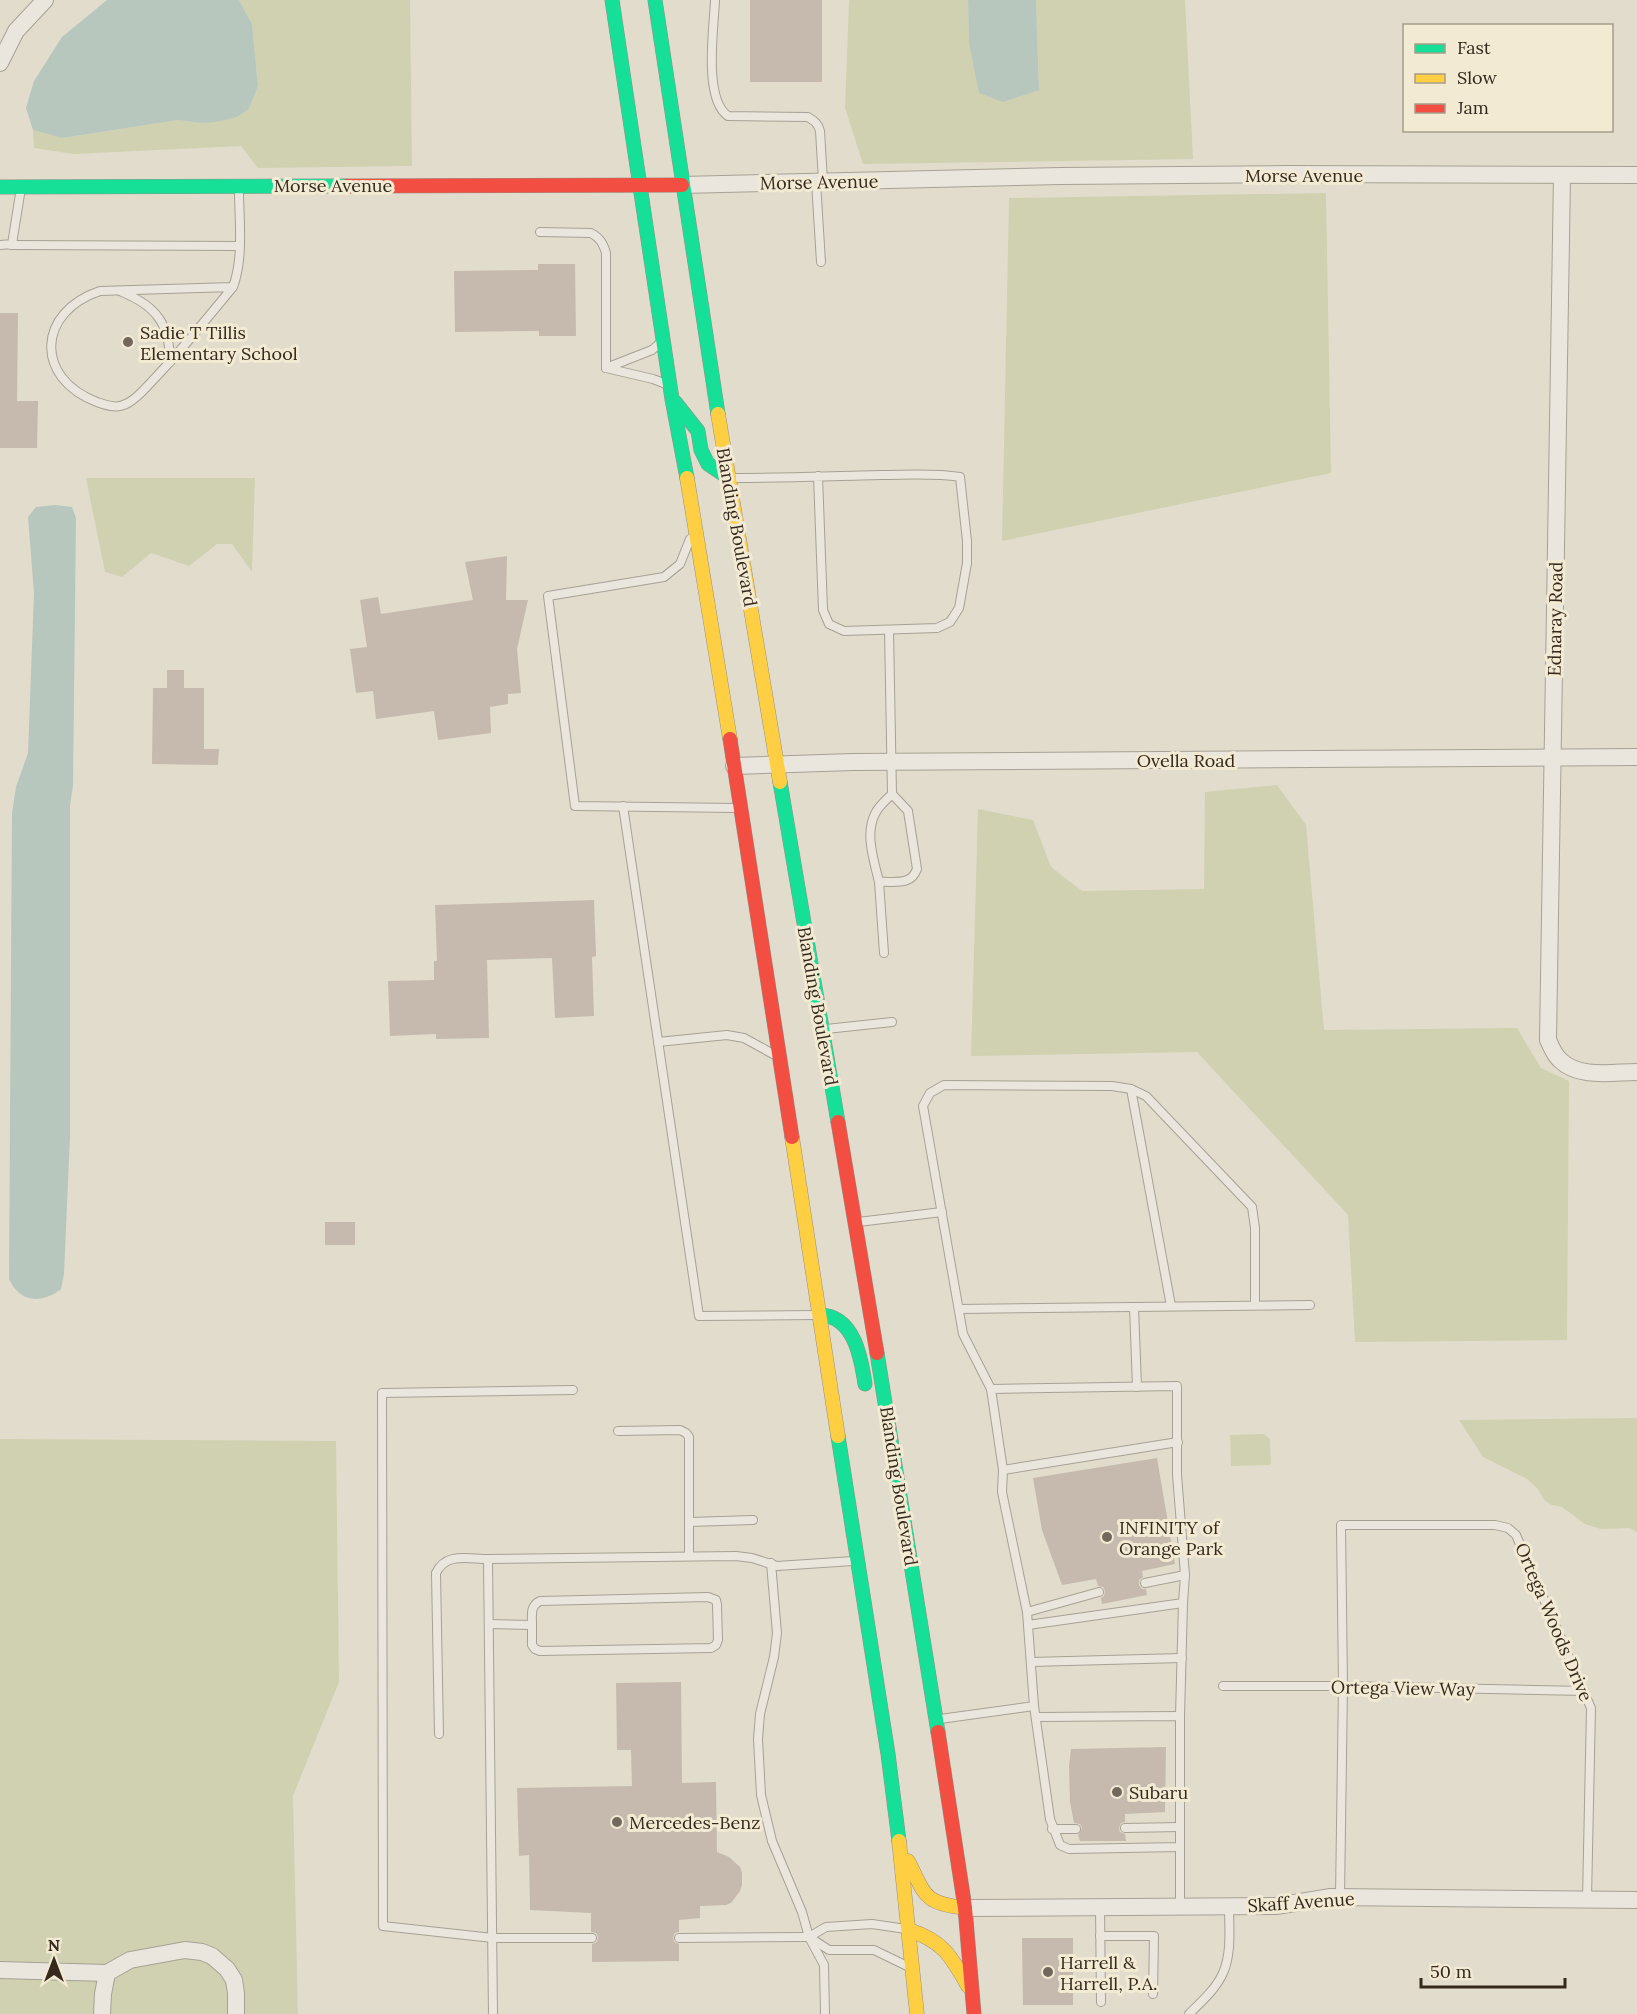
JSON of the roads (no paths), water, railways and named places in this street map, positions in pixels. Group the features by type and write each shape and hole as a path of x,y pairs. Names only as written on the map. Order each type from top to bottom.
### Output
{"main road":[{"path":"612,0 671,393 696,522 859,1561 900,1847 916,2014"},
{"name":"Blanding Boulevard","path":"655,0 729,478 855,1222 936,1720 965,1908 974,2014"},
{"name":"Morse Avenue","path":"0,187 682,185"},
{"path":"671,393 698,431 701,450 708,464 729,478"},
{"path":"820,1315 833,1316 847,1329 858,1353 867,1398"},
{"path":"893,1533 913,1576"},
{"path":"900,1847 926,1896 939,1905 965,1908"},
{"path":"909,1930 930,1935 948,1950 972,1994"}],"street":[{"path":"0,63 16,31 45,0"},
{"name":"Morse Avenue","path":"682,185 1049,176 1263,174 1637,176"},
{"name":"Ednaray Road","path":"1562,176 1548,1040 1558,1059 1572,1069 1592,1072 1637,1072"},
{"name":"Ovella Road","path":"734,766 892,762 1637,757"},
{"name":"Skaff Avenue","path":"965,1908 1276,1906 1340,1897 1637,1900"},
{"path":"0,1970 107,1973 130,1960 184,1950 202,1952 212,1956 227,1969 234,1980 236,2014"},
{"path":"102,2014 107,1973"}],"lane":[{"path":"715,0 712,59 714,86 718,106 722,112 728,116 808,117 818,124 820,131 821,262"},
{"path":"233,287 100,291 81,299 62,315 52,339 53,360 60,377 67,385 88,398 111,407 130,402 170,363 233,287 239,246 239,186"},
{"path":"11,245 21,187"},
{"path":"540,232 591,233 604,244 606,253 606,368"},
{"path":"0,245 239,246"},
{"path":"119,290 144,302 157,315 168,341 170,363"},
{"path":"606,368 652,350 664,340"},
{"path":"606,368 653,379 671,393"},
{"path":"729,478 818,476 960,477 967,563 959,608 950,622 937,628 844,631 829,624 823,610 818,476"},
{"path":"696,522 680,564 664,577 548,596 575,806 709,809 741,807"},
{"path":"884,953 879,882 871,846 871,824 876,811 892,794 889,630"},
{"path":"879,882 909,880 914,877 917,869 909,811 892,794"},
{"path":"623,806 699,1316 820,1315"},
{"path":"822,1030 892,1022"},
{"path":"658,1042 727,1035 744,1038 780,1057"},
{"path":"1180,1847 1069,1849 1060,1845 1052,1829 1034,1706 1027,1612 1002,1492 1004,1470 991,1389 963,1334 923,1106 930,1093 944,1085 1112,1086 1131,1089 1146,1096 1252,1207 1256,1228 1255,1305"},
{"path":"1131,1089 1171,1306"},
{"path":"855,1222 942,1212"},
{"path":"959,1309 1310,1305"},
{"path":"1134,1307 1137,1387"},
{"path":"991,1389 1177,1386 1177,1475 1185,1575 1180,1716 1180,1907"},
{"path":"573,1390 382,1393 382,1926 492,1938 592,1938"},
{"path":"618,1431 680,1430 686,1432 689,1437 689,1556"},
{"path":"1004,1470 1178,1442"},
{"path":"689,1522 753,1520"},
{"name":"Ortega Woods Drive","path":"1340,1897 1343,1686 1341,1525 1495,1525 1508,1528 1516,1535 1591,1708 1587,1899"},
{"path":"439,1734 436,1573 440,1564 448,1559 745,1556 786,1566 859,1561"},
{"path":"488,1559 493,2014"},
{"path":"771,1563 777,1633 774,1657 760,1714 758,1739 761,1794 772,1841 802,1912 809,1937 824,1965 825,2014"},
{"path":"1145,1583 1185,1575"},
{"path":"1027,1612 1099,1592"},
{"path":"708,1597 716,1600 718,1640 711,1648 540,1651 532,1645 532,1624 532,1609 534,1604 540,1601 708,1597"},
{"path":"1028,1625 1183,1603"},
{"path":"489,1624 532,1624"},
{"path":"1031,1662 1182,1658"},
{"name":"Ortega View Way","path":"1223,1686 1584,1691"},
{"path":"936,1720 1034,1706"},
{"path":"1036,1717 1180,1716"},
{"path":"1125,1828 1180,1827"},
{"path":"1052,1829 1076,1829"},
{"path":"1189,2014 1212,1991 1223,1974 1228,1958 1229,1906"},
{"path":"1100,1907 1101,2002"},
{"path":"679,1938 809,1937 826,1927 872,1924 909,1930"},
{"path":"1100,1936 1154,1936 1153,1994"},
{"path":"809,1937 829,1950 874,1950 913,1969"}],"place":[{"name":"Sadie T Tillis Elementary School","path":"128,342"},
{"name":"INFINITY of Orange Park","path":"1107,1537"},
{"name":"Subaru","path":"1117,1792"},
{"name":"Mercedes-Benz","path":"617,1822"},
{"name":"Harrell & Harrell, P.A.","path":"1048,1972"}]}
